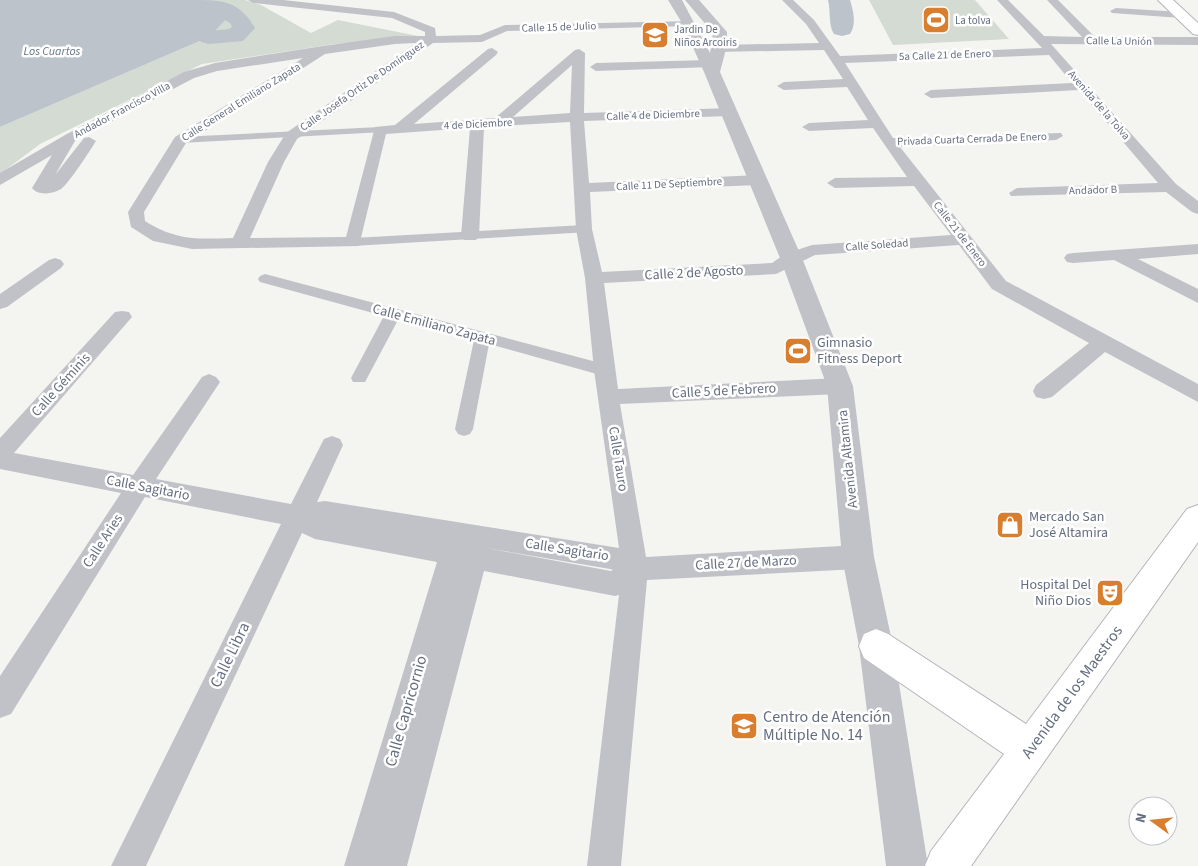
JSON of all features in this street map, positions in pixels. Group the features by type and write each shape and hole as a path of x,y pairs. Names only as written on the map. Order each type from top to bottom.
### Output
{"main road":[{"path":"1165,0 1198,31"},
{"name":"Avenida de los Maestros","path":"946,866 1198,518"},
{"path":"876,646 1030,749"}],"street":[{"path":"253,0 394,15"},
{"path":"361,0 431,30 430,39"},
{"name":"Avenida Altamira","path":"675,0 713,62 729,112 791,258 840,386 858,558 876,646 907,866"},
{"name":"Avenida Altamira","path":"692,0 720,32 713,62"},
{"name":"Calle 21 de Enero","path":"787,0 810,22 833,53 889,143 999,285 1198,394"},
{"name":"Avenida de la Tolva","path":"1002,0 1039,40 1052,51 1170,187 1198,209"},
{"path":"1052,0 1092,40"},
{"path":"1116,11 1181,15"},
{"name":"Calle 15 de Julio","path":"323,50 395,40 482,38 505,28 689,22"},
{"name":"Calle Josefa Ortiz De Domínguez","path":"294,134 430,39"},
{"name":"Calle La Unión","path":"1039,40 1198,41"},
{"name":"Andador Francisco Villa","path":"70,138 189,75 215,67 323,50"},
{"name":"Calle General Emiliano Zapata","path":"239,244 192,244 159,237 137,223 136,212 180,140 323,50"},
{"name":"5a Calle 21 de Enero","path":"713,62 833,53 1052,51"},
{"path":"401,127 492,52"},
{"name":"Calle Tauro","path":"498,123 579,53 577,118 584,229 594,278 604,370 635,569 604,866"},
{"path":"596,67 713,62"},
{"name":"Andador Francisco Villa","path":"70,138 137,115 204,76 238,70"},
{"path":"784,86 850,83"},
{"path":"931,94 1082,86"},
{"name":"Calle 4 de Diciembre","path":"577,118 729,112"},
{"name":"4 de Diciembre","path":"380,130 401,127 577,118"},
{"path":"470,236 477,124"},
{"path":"809,128 877,124"},
{"path":"180,140 380,130 353,242"},
{"path":"294,134 276,162 239,244 353,242 584,229"},
{"name":"Privada Cuarta Cerrada De Enero","path":"889,143 1056,136"},
{"path":"70,138 40,188 47,189 56,185 89,140"},
{"path":"0,180 70,138"},
{"name":"Calle 11 De Septiembre","path":"580,188 758,180"},
{"path":"835,183 918,181"},
{"name":"Andador B","path":"1017,193 1170,187"},
{"name":"Calle Soledad","path":"791,258 812,250 964,239"},
{"path":"1073,258 1198,250"},
{"path":"1116,255 1198,297"},
{"name":"Calle 2 de Agosto","path":"594,278 776,268 791,258"},
{"path":"0,303 55,264"},
{"name":"Calle Emiliano Zapata","path":"265,279 604,370"},
{"path":"359,378 393,314"},
{"name":"Calle Géminis","path":"0,453 122,317"},
{"path":"464,429 482,338"},
{"path":"1044,392 1103,343"},
{"name":"Calle Aries","path":"0,703 139,486 209,382"},
{"name":"Calle 5 de Febrero","path":"608,397 840,386"},
{"name":"Calle Libra","path":"128,866 332,445"},
{"name":"Calle Sagitario","path":"0,460 297,516 325,511 614,558 635,569 615,584 315,528 297,516"},
{"name":"Calle Capricornio","path":"361,866 463,557"},
{"name":"Calle Capricornio","path":"390,866 463,557"},
{"name":"Calle 27 de Marzo","path":"635,569 858,558"}],"shaded area":[{"path":"197,0 245,0 261,5 311,33 338,20 423,37 335,44 202,64 40,144 0,174 0,127 209,37 212,7"},
{"name":"La tolva","path":"869,0 975,0 1009,39 893,45"}],"water":[{"name":"Los Cuartos","path":"0,0 197,0 228,17 209,37 0,127"}],"waterway":[{"path":"207,0 239,19 244,28 235,36 209,37"},
{"path":"839,0 842,10 842,29"}],"place":[{"name":"La tolva","path":"936,20"},
{"name":"Jardin De Niños Arcoiris","path":"655,35"},
{"name":"Gimnasio Fitness Deport","path":"798,351"},
{"name":"Mercado San José Altamira","path":"1010,525"},
{"name":"Hospital Del Niño Dios","path":"1110,593"},
{"name":"Centro de Atención Múltiple No. 14","path":"744,726"}]}
